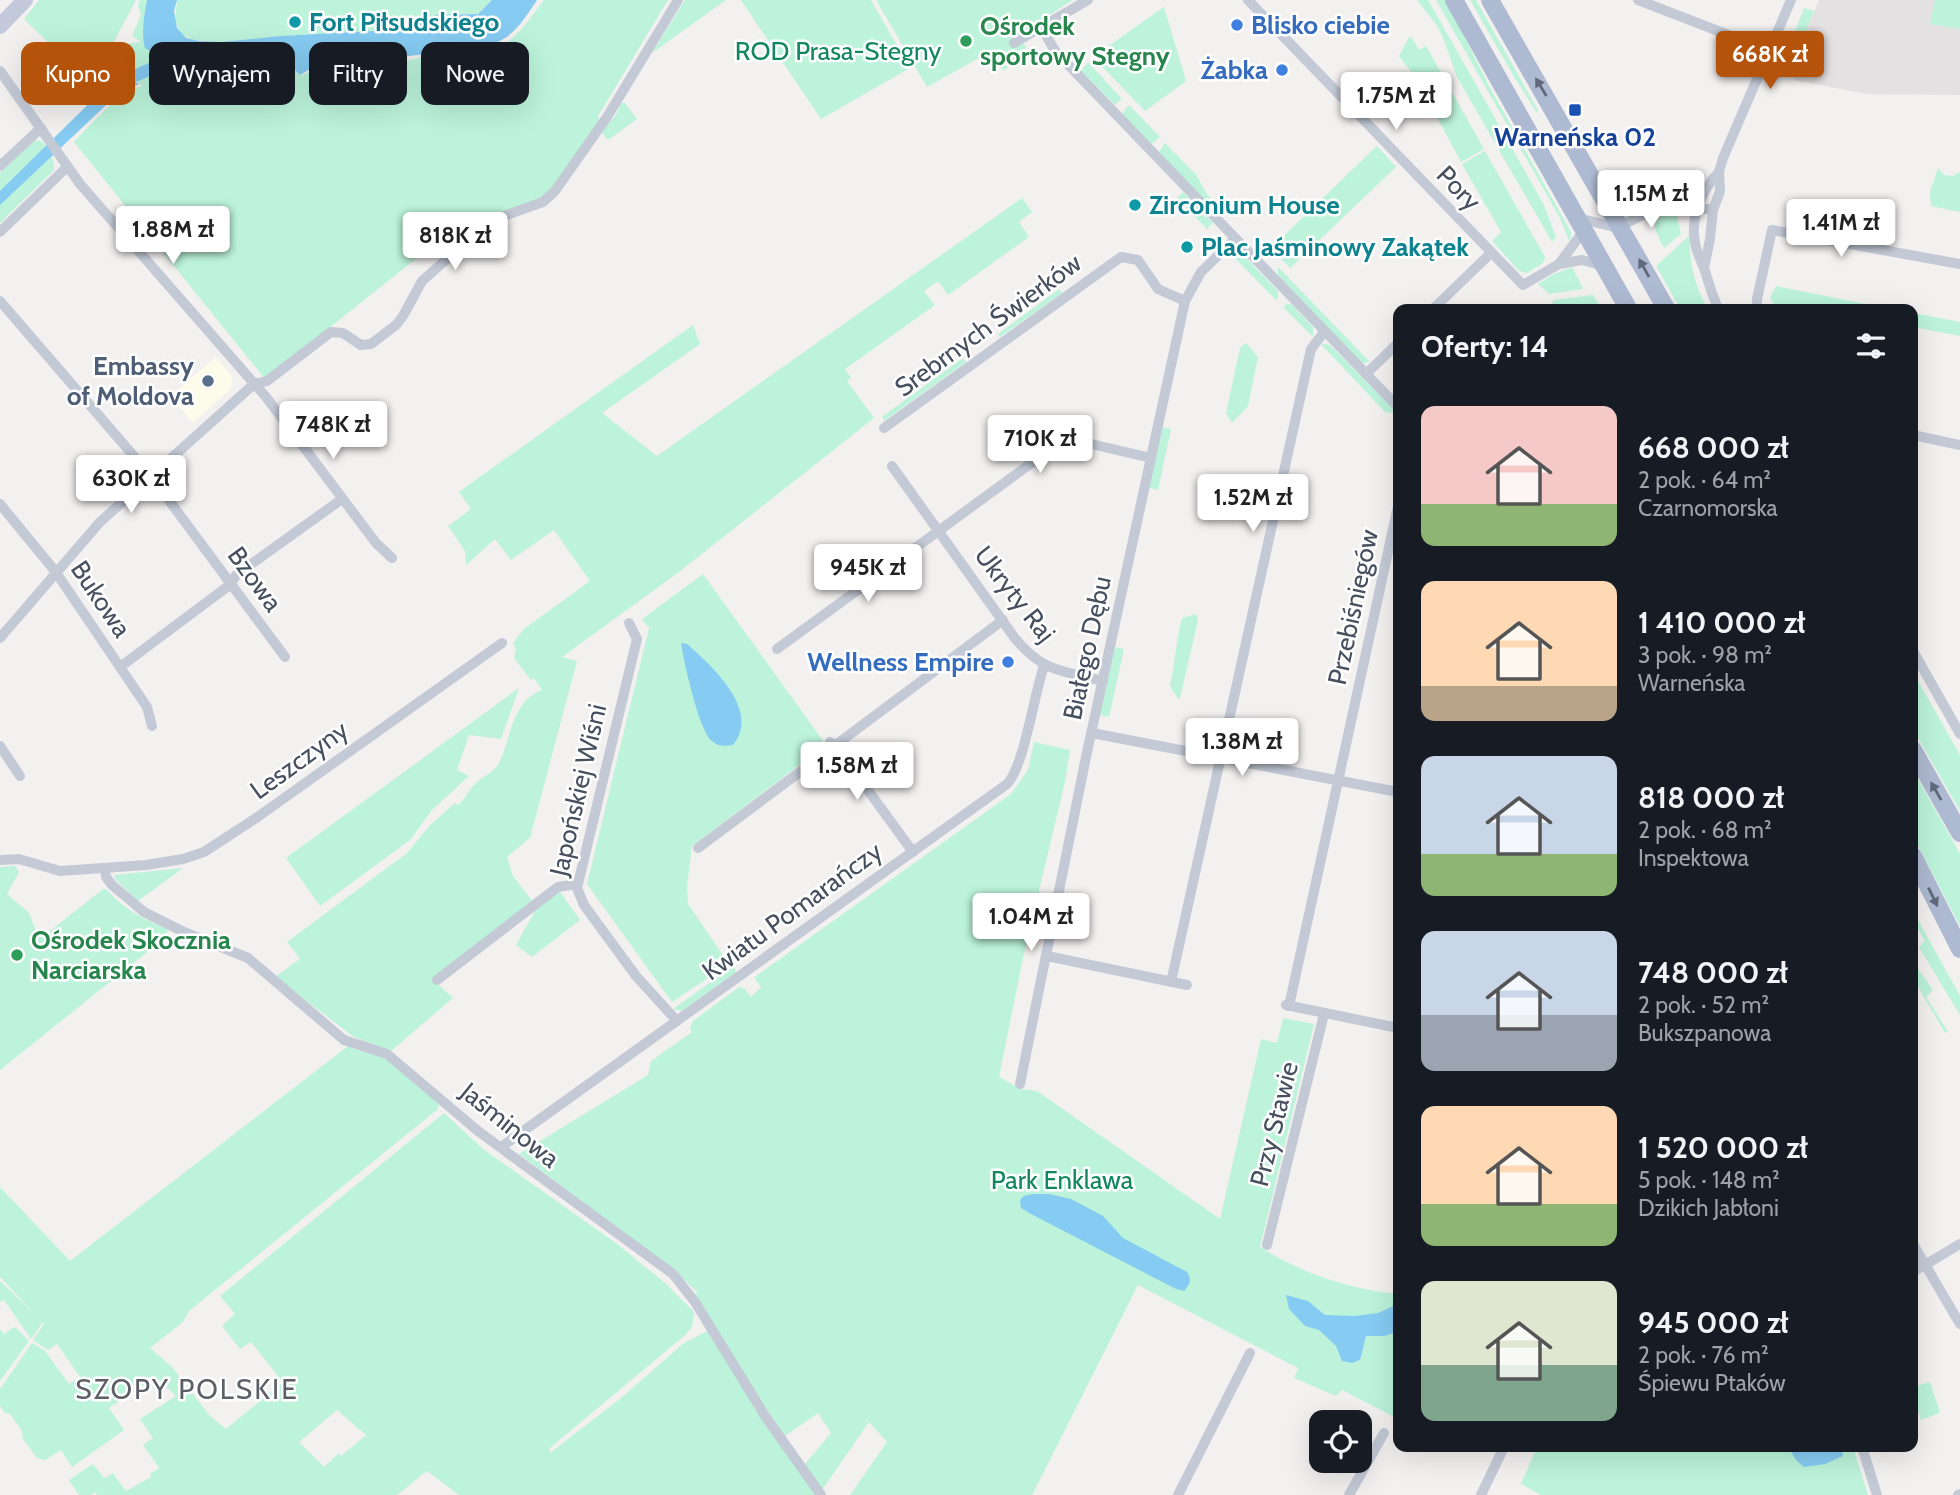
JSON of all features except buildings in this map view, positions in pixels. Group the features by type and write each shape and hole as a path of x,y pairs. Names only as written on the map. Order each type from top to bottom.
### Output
{"main road":[{"path":"1454,0 1626,304"},
{"path":"1490,0 1600,188 1664,304"},
{"path":"1918,759 1960,833"},
{"path":"1918,866 1960,949"}],"street":[{"path":"0,26 25,0"},
{"path":"0,638 100,522 254,384 267,381 331,332 343,333 361,345 376,340 403,316 422,281 490,221 543,202 555,191 607,117 678,0"},
{"path":"1014,43 1088,0"},
{"name":"Pory","path":"1248,0 1523,285 1559,264 1582,260 1606,267"},
{"path":"1637,0 1770,51"},
{"path":"1704,268 1713,210 1720,191 1723,158 1791,0"},
{"path":"1042,28 1055,51 1393,402"},
{"path":"0,71 67,167 266,397 376,543 392,558"},
{"path":"0,166 41,128"},
{"path":"0,232 67,167"},
{"path":"1716,304 1709,289 1694,236 1698,208 1707,185 1720,173"},
{"path":"1600,188 1623,196 1713,210"},
{"path":"1582,224 1621,226 1665,203"},
{"name":"Pory","path":"1559,264 1582,224"},
{"path":"1757,304 1772,230 1960,264"},
{"name":"Białego Dębu","path":"1020,1084 1091,733 1185,301 1201,272 1235,239"},
{"path":"1438,304 1491,253"},
{"name":"Srebrnych Świerków","path":"884,428 1118,259 1130,257 1139,260 1158,289 1185,301"},
{"name":"Bzowa","path":"0,301 150,476 285,657"},
{"path":"1171,982 1311,349 1324,332"},
{"path":"1366,374 1393,348"},
{"path":"1918,436 1960,445"},
{"path":"777,649 1063,440 1070,439 1151,458"},
{"name":"Ukryty Raj","path":"892,466 1021,646 1044,666 1103,681"},
{"path":"120,667 230,584 236,575 342,499"},
{"name":"Bukowa","path":"0,504 55,571 147,706 152,726"},
{"name":"Przebiśniegów","path":"1324,1014 1287,1005 1393,529"},
{"path":"698,848 833,743 1003,620"},
{"name":"Japońskiej Wiśni","path":"629,623 636,639 578,893 642,984 677,1021"},
{"name":"Leszczyny","path":"0,860 19,859 60,871 183,859 215,847 502,643"},
{"path":"1918,660 1960,734"},
{"name":"Kwiatu Pomarańczy","path":"501,1147 1011,781 1018,766 1044,666"},
{"path":"1091,733 1393,791"},
{"path":"833,743 913,852"},
{"path":"0,746 20,776"},
{"name":"Jaśminowa","path":"105,867 106,877 112,885 144,912 184,932 248,958 344,1040 387,1054 470,1125 677,1279 695,1302 765,1416 821,1495"},
{"path":"437,980 558,887 578,884"},
{"path":"1047,956 1187,985"},
{"path":"1324,1014 1393,1025"},
{"name":"Przy Stawie","path":"1267,1245 1324,1014"},
{"path":"1918,1269 1960,1244"},
{"path":"1918,1253 1960,1324"},
{"path":"1178,1495 1250,1353"},
{"path":"1349,1495 1384,1433"},
{"path":"1481,1495 1502,1452"},
{"path":"1864,1452 1877,1495"}],"shaded area":[{"path":"1819,0 1960,0 1960,95 1867,94 1793,80 1797,54"},
{"path":"216,357 232,376 231,389 193,423 170,396"}],"green space":[{"path":"39,0 136,0 114,42 48,42 24,19"},
{"path":"140,0 147,0 144,16 145,48 149,50 149,105 295,105 295,71 300,75 309,73 309,105 407,105 407,60 421,57 421,105 529,105 529,42 507,42 526,24 544,0 668,0 598,116 599,120 572,164 554,187 524,206 465,225 468,236 452,250 442,238 265,379 74,142 111,105 135,105 135,89 142,86 135,81 135,43 141,42 132,36 141,15 138,6"},
{"name":"Fort Piłsudskiego","path":"177,0 492,0 478,14 435,15 392,30 221,42 193,40 181,34 175,20"},
{"name":"ROD Prasa-Stegny","path":"685,0 726,0 652,53"},
{"name":"ROD Prasa-Stegny","path":"741,0 871,0 910,68 821,119"},
{"name":"Ośrodek sportowy Stegny","path":"876,0 1073,0 1019,34 1026,48 1004,71 988,53 927,87"},
{"path":"1417,0 1428,0 1543,203 1556,237 1552,242 1457,77 1436,24"},
{"path":"1436,0 1446,0 1489,86 1571,232 1570,243 1560,218"},
{"path":"1470,0 1476,0 1538,110 1537,113 1513,75"},
{"path":"1935,0 1960,0 1960,29 1930,24"},
{"path":"1164,7 1186,81 1145,111 1093,57"},
{"path":"1804,8 1814,11 1797,54 1795,67 1783,63"},
{"path":"1409,37 1419,50 1426,46 1484,149 1461,162 1417,80 1399,56"},
{"path":"1088,62 1122,99 1115,105 1081,71"},
{"path":"1376,77 1385,87 1362,109 1353,99"},
{"path":"621,103 625,103 637,119 608,140 601,131 616,115"},
{"path":"1129,105 1160,137 1153,143 1150,144 1122,114"},
{"path":"39,140 50,154 54,170 0,223 0,173 33,142"},
{"path":"1165,143 1197,176 1206,193 1224,212 1220,216 1159,152"},
{"path":"1377,146 1396,167 1290,268 1271,248"},
{"path":"1485,151 1545,257 1543,263 1527,273 1519,271 1492,241 1501,232 1462,164"},
{"path":"1938,168 1944,175 1953,176 1960,172 1960,212 1931,206 1930,192"},
{"path":"1183,192 1213,223 1207,229 1177,198"},
{"path":"1022,198 1032,212 1019,222 1029,237 948,295 938,281 924,291 935,305 845,369 851,378 847,381 874,418 679,572 562,657 577,661 530,838 507,857 513,876 533,902 432,979 453,998 391,1051 354,1037 275,977 300,959 287,942 407,853 430,825 455,803 458,805 475,784 497,766 518,711 532,695 542,690 514,658 516,649 513,643 524,629 590,581 554,530 511,560 495,539 466,565 465,551 448,526 471,509 459,492 693,325 700,344 602,413 657,456"},
{"path":"1672,213 1677,217 1681,234 1664,248 1655,226 1659,218"},
{"path":"1690,237 1694,275 1705,304 1678,304 1656,266"},
{"path":"1230,253 1244,256 1278,291 1278,298 1276,300"},
{"path":"1278,267 1370,362 1359,361 1278,275"},
{"path":"1572,267 1582,289 1549,294 1538,284 1552,275"},
{"path":"1776,286 1866,304 1774,304 1770,298"},
{"path":"1059,289 1062,293 1000,337 998,334"},
{"path":"1593,295 1599,304 1552,304 1553,300"},
{"path":"1291,304 1313,327 1313,337 1283,307"},
{"path":"1918,314 1960,322 1960,336 1918,328"},
{"path":"1246,343 1258,357 1248,406 1232,423 1226,413 1240,348"},
{"path":"1320,343 1330,345 1393,409 1391,413 1385,412"},
{"path":"963,358 966,362 884,421 883,416"},
{"path":"1162,427 1171,429 1158,490 1149,488"},
{"path":"703,574 826,745 692,846 687,886 688,904 729,964 672,1002 587,884 649,628 642,619"},
{"path":"1196,614 1198,620 1178,699 1170,686 1180,627 1182,618"},
{"path":"1115,647 1124,649 1109,717 1100,715"},
{"path":"1918,681 1960,755 1960,811 1918,738"},
{"path":"519,688 501,739 469,735 457,770 469,776 432,810 410,840 320,906 286,858"},
{"name":"Park Enklawa","path":"1034,742 1070,750 999,1077 1021,1089 1037,1091 1220,1219 1261,1039 1277,1043 1283,1018 1314,1024 1260,1247 1326,1279 1393,1293 1393,1416 1342,1390 1336,1396 1294,1378 1298,1368 1138,1285 1032,1495 850,1495 887,1442 869,1422 822,1490 805,1464 831,1433 818,1413 785,1436 741,1372 697,1292 675,1271 519,1154 648,1075 651,1061 692,1032 690,1027 693,1021 739,987 744,988 751,997 761,987 755,979 756,976 1011,794 1028,770"},
{"path":"1918,779 1960,854 1960,926 1918,846"},
{"path":"15,866 19,872 7,894 29,913 38,936 45,935 103,889 136,914 169,930 161,941 0,1070 0,867"},
{"path":"183,868 138,901 114,875"},
{"path":"560,892 580,920 532,957 516,945 536,909"},
{"path":"1918,920 1960,996 1960,1015 1919,947 1925,941 1918,929"},
{"path":"733,966 735,973 682,1011 673,1009"},
{"path":"1918,969 1933,990 1926,997 1948,1032 1945,1033 1918,987"},
{"path":"348,1046 381,1057 397,1066 439,1103 438,1109 189,1311 183,1322 150,1348 172,1367 210,1416 226,1429 283,1382 251,1342 240,1349 222,1326 235,1314 220,1296 444,1113 483,1149 617,1244 665,1283 694,1312 692,1327 684,1336 550,1448 550,1453 621,1398 684,1343 707,1331 815,1495 459,1495 427,1471 397,1495 97,1495 95,1492 91,1495 79,1495 69,1480 93,1464 104,1478 113,1473 126,1491 151,1477 150,1474 159,1468 143,1445 153,1438 140,1419 176,1396 155,1377 109,1408 124,1430 72,1467 61,1450 45,1460 37,1458 23,1439 22,1431 11,1415 4,1412 0,1406 0,1389 32,1343 45,1351 69,1384 80,1377 57,1344 48,1350 33,1340 43,1322 31,1339 4,1300 0,1302 0,1281 35,1314 0,1277 0,1187 70,1261","holes":["337,1410 366,1435 324,1467 299,1442"]},
{"path":"15,1327 29,1341 0,1381 0,1329 4,1334"},
{"path":"1930,1382 1940,1413 1921,1420 1918,1411 1918,1386"},
{"path":"1535,1452 1855,1452 1868,1495 1541,1495 1521,1484"}],"water":[{"path":"147,0 177,0 174,11 177,28 186,38 221,42 149,42 149,50 145,48 143,24"},
{"path":"492,0 537,0 522,22 497,42 421,42 421,54 407,56 407,42 309,42 309,70 300,75 295,70 295,42 221,42 392,30 435,15 478,14"},
{"path":"87,105 106,105 0,205 0,191"},
{"path":"681,643 687,644 720,676 738,704 740,732 733,745 717,744 707,735 693,695"},
{"path":"1033,1194 1071,1199 1103,1216 1123,1238 1187,1272 1190,1280 1188,1286 1184,1291 1176,1289 1021,1208 1020,1200"},
{"path":"1286,1295 1308,1301 1325,1315 1355,1316 1378,1313 1393,1306 1393,1333 1366,1336 1360,1360 1352,1363 1342,1361 1336,1346 1319,1330 1305,1326 1289,1309"},
{"path":"1791,1452 1842,1452 1843,1456 1825,1464 1804,1467"}],"waterway":[{"path":"135,76 149,70"}],"place":[{"name":"Fort Piłsudskiego","path":"295,22"},
{"name":"Blisko ciebie","path":"1237,25"},
{"name":"Ośrodek sportowy Stegny","path":"966,41"},
{"name":"Żabka","path":"1282,70"},
{"name":"Warneńska 02","path":"1575,110"},
{"name":"Zirconium House","path":"1135,205"},
{"name":"Plac Jaśminowy Zakątek","path":"1187,247"},
{"name":"Embassy of Moldova","path":"208,381"},
{"name":"Wellness Empire","path":"1008,662"},
{"name":"Ośrodek Skocznia Narciarska","path":"17,955"}],"district":[{"name":"SZOPY POLSKIE","path":"187,1389"}]}
